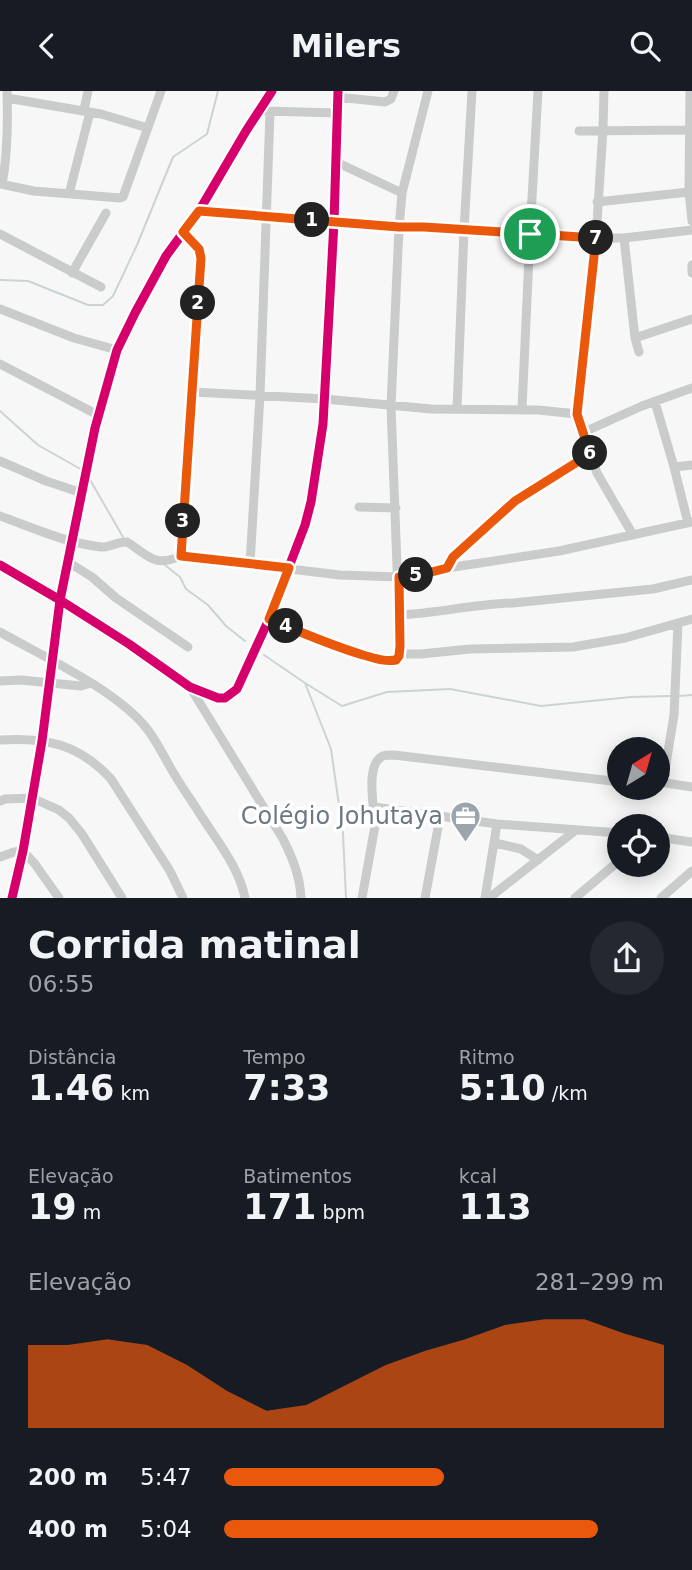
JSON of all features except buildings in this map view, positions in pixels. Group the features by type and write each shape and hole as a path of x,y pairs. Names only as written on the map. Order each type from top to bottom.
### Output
{"street":[{"path":"69,194 87,111 88,91"},
{"path":"148,128 87,111 7,94 4,122 6,163 1,184 19,189 123,197 148,128 161,91"},
{"path":"250,564 260,395 266,217 265,111 272,91"},
{"path":"0,565 129,644 190,687 218,698 225,698 233,693 241,682 269,619 305,525 319,458 325,399 338,94 385,102 391,99 394,91"},
{"path":"269,619 328,644 374,658 394,661 400,654 391,406 399,227 402,193 428,91"},
{"path":"457,409 472,91"},
{"path":"522,409 538,91"},
{"path":"604,91 596,238 577,414 602,482 633,535"},
{"path":"690,91 689,192 692,221"},
{"path":"12,898 42,741 60,600 98,415 117,350 166,256 199,211 246,131 265,111 337,113"},
{"path":"579,131 690,130"},
{"path":"335,162 402,193"},
{"path":"597,202 689,192"},
{"path":"199,211 399,227 596,238 624,238 692,230"},
{"path":"72,273 106,213"},
{"path":"181,556 201,258 199,249 183,232"},
{"path":"0,235 101,287"},
{"path":"624,238 635,338 639,352"},
{"path":"692,265 692,273"},
{"path":"0,309 74,338 117,350"},
{"path":"635,338 692,319"},
{"path":"0,364 98,415"},
{"path":"584,432 642,406 692,388"},
{"path":"192,392 325,399 391,406 522,409 577,414"},
{"path":"0,516 73,542 104,547 127,542 155,560 164,562 181,556 340,575 399,577 559,551 690,522 655,402"},
{"path":"447,568 453,557 515,501 590,454"},
{"path":"0,461 82,493"},
{"path":"674,467 692,465"},
{"path":"359,507 396,508"},
{"path":"68,562 188,647"},
{"path":"400,615 426,614 496,603 653,589 692,580"},
{"path":"400,654 470,649 573,647 625,638 692,619"},
{"path":"669,737 674,715 678,623"},
{"path":"0,632 90,683 134,715 157,742 233,864 243,886 245,898"},
{"path":"0,681 21,680 81,686 90,683"},
{"path":"190,687 284,839 300,881 301,898"},
{"path":"0,740 42,741 63,746 80,752 102,769 170,871 183,898"},
{"path":"362,898 375,826 371,799 374,770 380,757 384,755 607,780"},
{"path":"670,784 692,787"},
{"path":"0,801 32,798 59,810 82,834 122,898"},
{"path":"374,807 497,824 607,832"},
{"path":"425,898 440,817"},
{"path":"487,898 497,824"},
{"path":"487,898 576,830"},
{"path":"670,839 692,842"},
{"path":"495,843 521,849 538,860"},
{"path":"0,857 23,851"},
{"path":"23,851 59,898"},
{"path":"575,898 607,871"},
{"path":"661,898 692,871"}],"waterway":[{"path":"0,280 28,281 88,305 103,305 113,296 173,157 207,134 218,91"},
{"path":"0,411 38,445 84,471"},
{"path":"89,478 123,537"},
{"path":"165,565 180,577 186,589 208,605 226,626 245,641"},
{"path":"264,655 305,683 331,749 343,833 346,898"},
{"path":"305,683 342,706 387,692 450,689 541,706 670,696"},
{"path":"679,696 692,695"}],"cycle path":[{"path":"12,898 42,741 60,600 95,428 117,350 166,256 199,211 272,91"},
{"path":"0,565 129,644 190,687 218,698 225,698 237,689 269,619 305,525 311,502 323,424 338,91"}],"place":[{"name":"Colégio Johutaya","path":"466,843"}],"route":[{"path":"199,211 530,234 596,238 577,414 590,454 515,501 453,557 447,568 399,577 400,646 397,660 386,661 328,644 269,619 289,568 181,556 201,258 195,243 183,232 199,211"}]}
